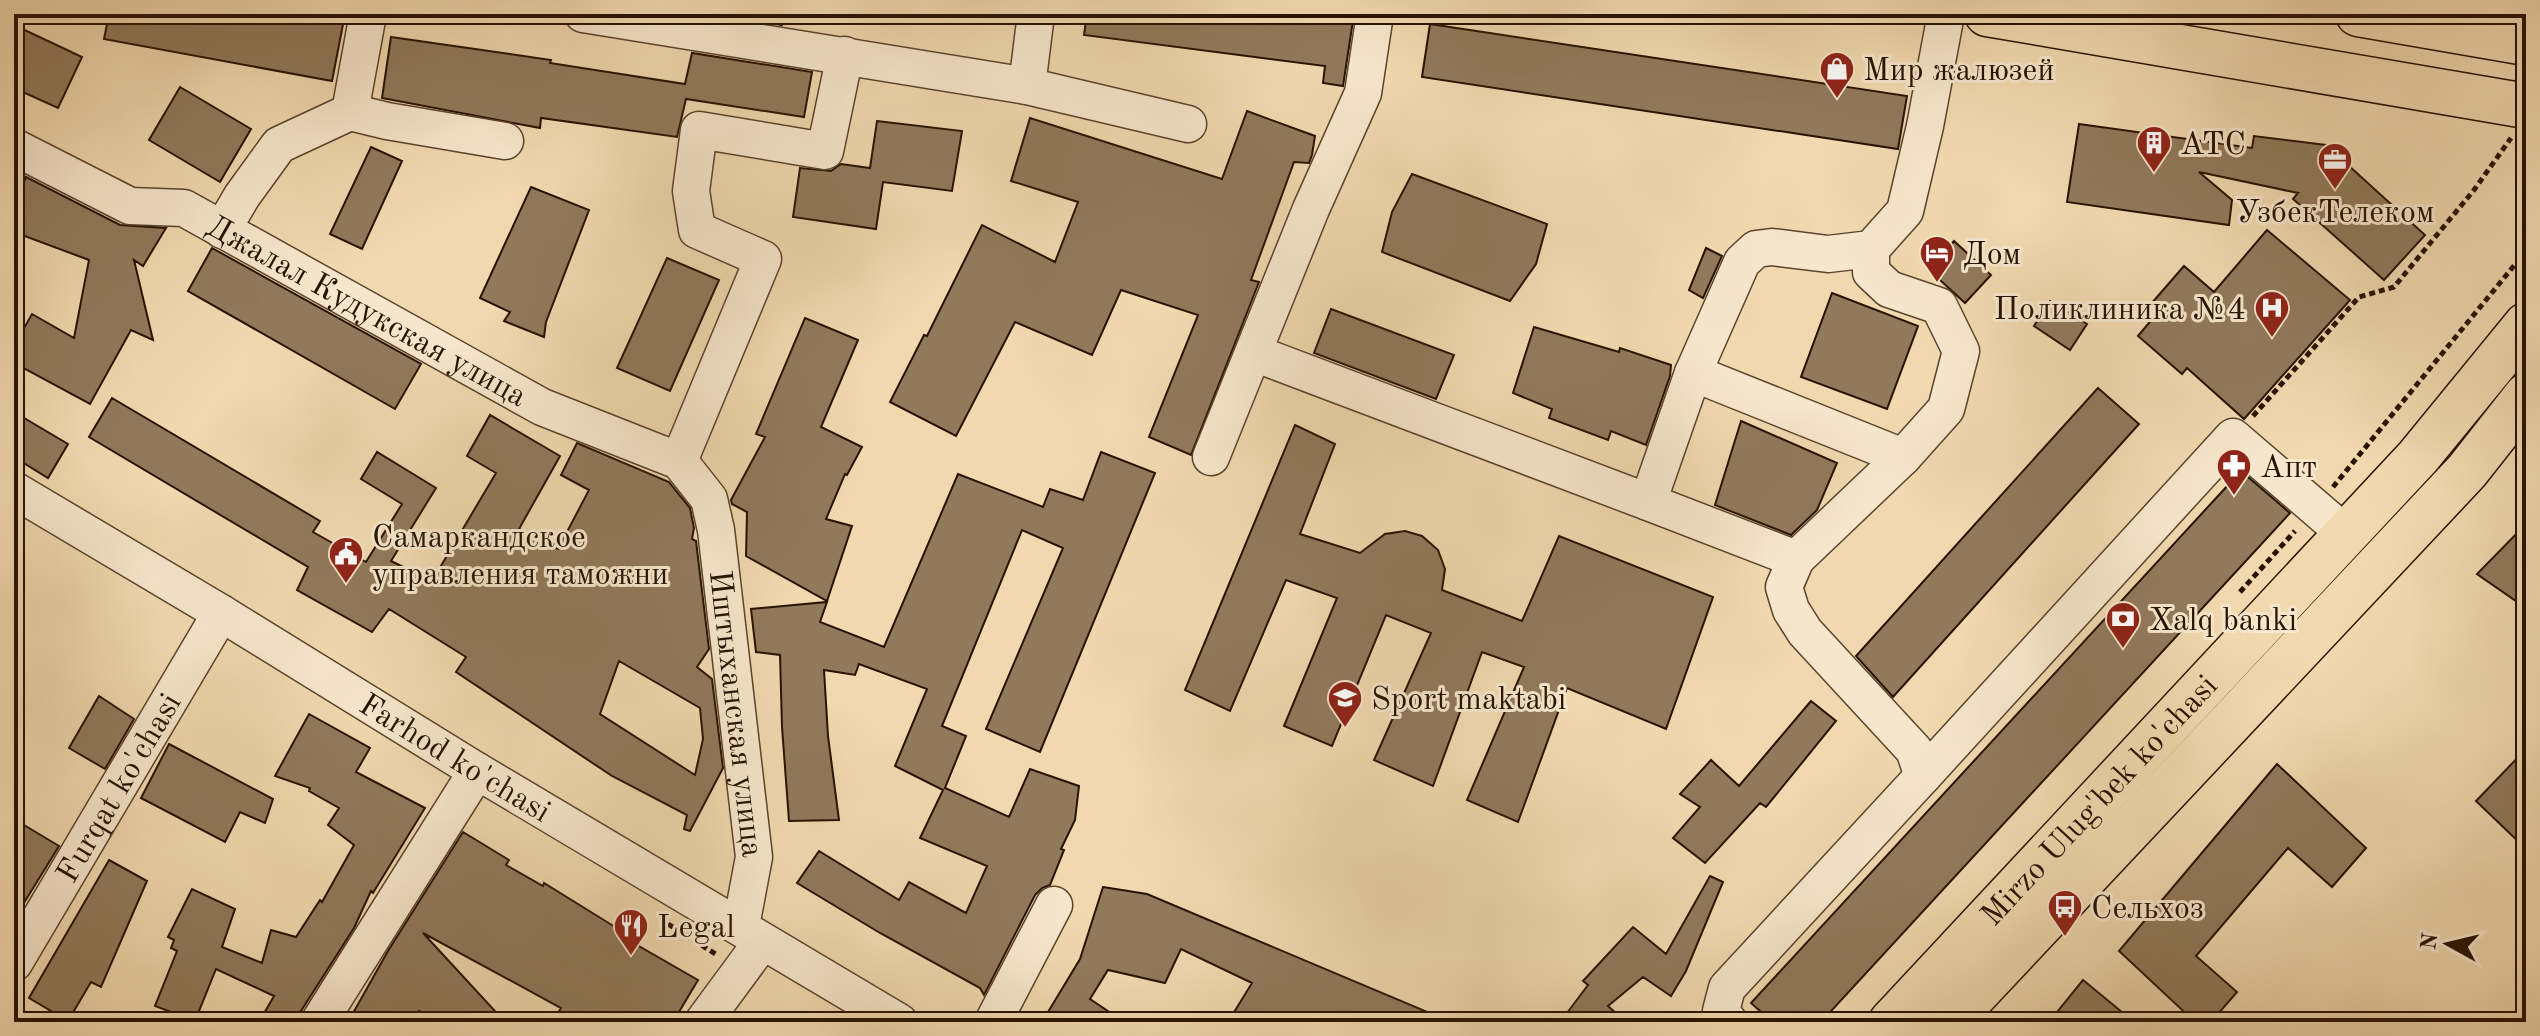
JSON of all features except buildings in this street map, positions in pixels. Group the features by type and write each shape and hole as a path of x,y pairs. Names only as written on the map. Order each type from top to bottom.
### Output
{"main road":[{"path":"1987,14 2523,116"},
{"path":"2150,14 2526,80"},
{"path":"2358,14 2526,43"},
{"name":"Mirzo Ulug'bek ko'chasi","path":"1891,1022 2331,522 2418,457 2526,325"},
{"name":"Mirzo Ulug'bek ko'chasi","path":"1949,1022 2467,471 2526,396"}],"street":[{"path":"350,112 368,14"},
{"path":"583,14 786,30 845,55 1027,86 1188,124"},
{"path":"1027,86 1036,14"},
{"path":"1211,457 1311,209 1363,93 1375,14"},
{"path":"1648,502 1693,373 1742,262 1756,249 1772,247 1828,254 1871,249 1905,211 1946,14"},
{"path":"679,461 763,259 697,230 691,191 699,130 825,151 845,55"},
{"path":"222,230 279,145 350,112 505,141"},
{"name":"Джалал Кудукская улица","path":"14,147 130,206 184,208 542,407 679,461"},
{"path":"1871,249 1871,272 1889,289 1939,306 1961,351 1946,409 1903,457 1796,559 1784,587 1791,610 1805,632 1914,750 1923,776"},
{"path":"1254,353 1796,559"},
{"path":"1693,373 1903,457"},
{"path":"1729,1022 1721,1011 1727,988 2233,437 2331,522"},
{"name":"Иштыханская улица","path":"679,461 709,499 716,530 754,857 752,934"},
{"name":"Farhod ko'chasi","path":"14,490 899,1022"},
{"name":"Furqat ko'chasi","path":"14,963 221,613"},
{"path":"319,1022 477,771"},
{"path":"993,1022 1054,905"},
{"path":"703,1022 752,934"}],"path":[{"path":"2233,437 2359,297 2394,287 2474,190 2523,116"},
{"path":"2231,602 2331,522 2526,251"}],"place":[{"name":"Мир жалюзей","path":"1837,100"},
{"name":"ATC","path":"2154,174"},
{"name":"УзбекТелеком","path":"2335,191"},
{"name":"Дом","path":"1937,284"},
{"name":"Поликлиника №4","path":"2272,339"},
{"name":"Апт","path":"2234,497"},
{"name":"Самаркандское управления таможни","path":"346,585"},
{"name":"Xalq banki","path":"2123,650"},
{"name":"Sport maktabi","path":"1345,729"},
{"name":"Сельхоз","path":"2065,938"},
{"name":"Legal","path":"631,957"}]}
